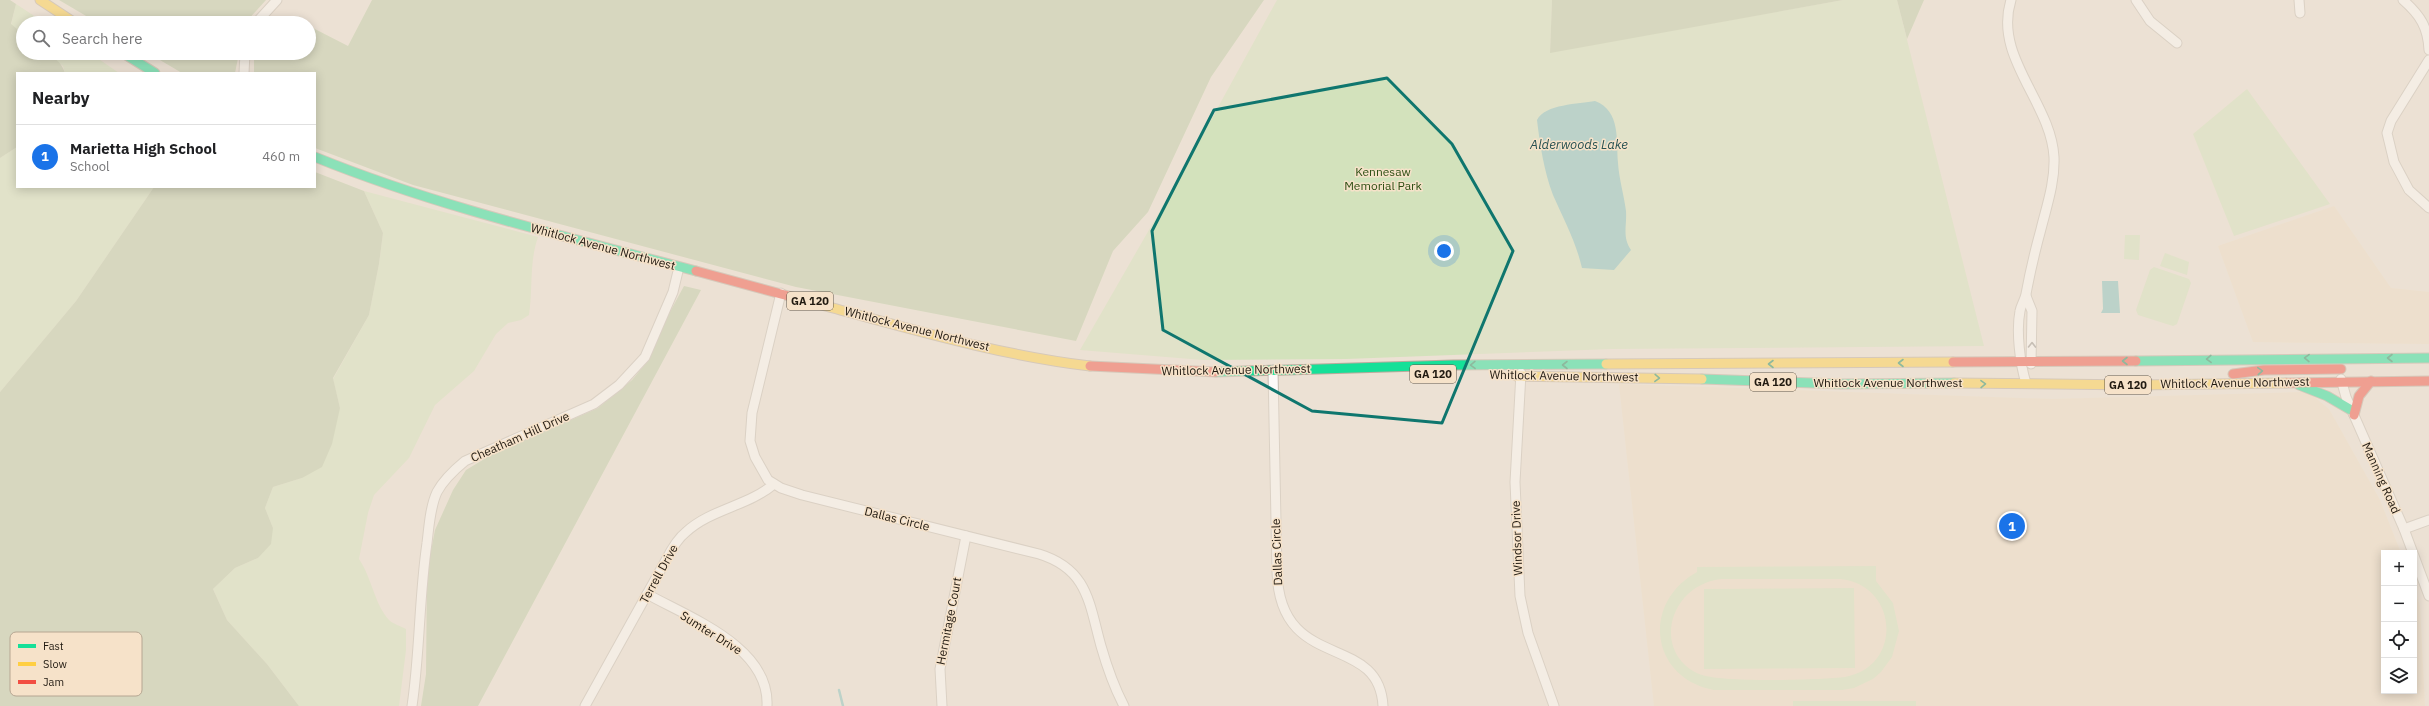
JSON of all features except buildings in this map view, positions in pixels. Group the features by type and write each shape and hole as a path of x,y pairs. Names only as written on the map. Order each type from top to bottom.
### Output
{"highway":[{"path":"40,0 64,16"},
{"path":"134,60 153,72"},
{"name":"Whitlock Avenue Northwest","path":"316,157 425,198 958,341 1054,362 1155,371 1521,365 2429,358"},
{"name":"Whitlock Avenue Northwest","path":"1347,369 1358,373 1460,375"},
{"path":"2194,384 2248,372 2354,369"},
{"name":"Whitlock Avenue Northwest","path":"1505,376 1604,376 1840,384 2026,383 2137,385 2429,380"},
{"path":"2290,382 2317,391 2352,412 2359,396 2371,381"}],"street":[{"path":"262,16 277,0"},
{"path":"2011,0 2007,24 2010,45 2046,122 2054,156 2051,193 2031,262 2026,296 2020,311 2020,362 2026,383"},
{"path":"2136,0 2150,21 2177,44"},
{"path":"2299,0 2300,13"},
{"path":"2403,0 2423,20 2428,34 2429,50"},
{"path":"244,72 245,60"},
{"path":"2429,60 2390,121 2387,133 2394,162 2409,190 2429,208"},
{"name":"Cheatham Hill Drive","path":"412,706 418,665 421,582 430,517 436,493 447,476 465,461 594,404 619,385 645,357 673,292 680,267"},
{"name":"Dallas Circle","path":"781,293 749,431 755,457 764,475 774,484 802,495 1048,557 1062,563 1076,576 1087,594 1107,664 1124,706"},
{"path":"2026,296 2032,312 2032,362 2026,383"},
{"name":"Manning Road","path":"2338,358 2341,381 2352,412 2404,528 2429,596"},
{"name":"Windsor Drive","path":"1521,365 1515,482 1520,596 1528,633 1554,706"},
{"name":"Dallas Circle","path":"1273,370 1276,572 1281,604 1290,621 1310,640 1352,658 1371,671 1380,684 1383,706"},
{"name":"Terrell Drive","path":"585,706 671,550 686,531 701,521 759,494 774,484"},
{"path":"2404,528 2429,520"},
{"name":"Hermitage Court","path":"942,706 940,669 966,536"},
{"name":"Sumter Drive","path":"647,594 711,630 745,654 764,679 766,706"}],"highlighted area":[{"path":"1387,78 1452,144 1513,251 1442,423 1312,411 1163,330 1152,231 1214,110"}],"shaded area":[{"path":"2334,206 2391,288 2429,292 2429,344 2253,342 2218,246"},
{"path":"1619,384 2052,399 2302,392 2313,396 2329,409 2380,500 2400,550 2381,550 2381,694 2417,694 2417,597 2420,606 2425,706 1654,706"}],"green space":[{"path":"0,0 10,0 16,4 11,24 16,28 16,60 57,60 65,72 16,72 16,148 0,158"},
{"path":"59,0 266,0 251,16 86,16"},
{"path":"372,0 1264,0 1211,77 1148,212 1113,251 1076,341 796,287 413,185 316,148 316,72 254,72 254,60 316,60 316,30 348,46"},
{"name":"Kennesaw Memorial Park","path":"1277,0 1552,0 1550,52 1843,0 1897,0 1984,346 1612,349 1346,359 1203,360 1080,350 1184,169"},
{"path":"1552,0 1843,0 1550,53"},
{"path":"1897,0 1924,0 1907,39"},
{"path":"16,4 34,16 16,16 16,29 11,25"},
{"path":"56,60 100,60 118,72 65,72 63,66"},
{"path":"160,60 238,60 235,72 180,72"},
{"path":"2247,89 2330,204 2234,236 2193,134"},
{"path":"16,148 16,188 153,188 76,301 0,392 0,158"},
{"path":"316,172 364,191 383,233 379,264 369,315 333,378 340,408 332,444 322,467 302,478 273,487 265,508 273,528 271,544 258,558 235,568 213,589 227,620 267,664 299,706 0,706 0,392 76,301 153,188 316,188"},
{"path":"364,191 538,237 533,256 529,315 521,320 508,323 496,334 474,371 435,405 409,458 374,495 368,513 359,559 384,613 389,620 406,629 406,650 399,706 299,706 267,664 227,620 213,589 235,568 258,558 273,528 265,508 273,487 302,478 340,408 333,379 369,315 379,264 383,233"},
{"path":"2125,235 2140,235 2139,260 2124,259"},
{"path":"2165,253 2189,262 2187,275 2160,266"},
{"path":"2154,267 2189,279 2191,283 2177,324 2173,326 2138,315 2136,310 2150,270"},
{"path":"684,286 701,290 478,706 421,706 426,674 427,571 435,530 453,490 466,470 491,455 598,408 632,380 647,362 665,321"},
{"path":"1876,566 1876,581 1893,603 1899,631 1892,657 1881,672 1873,679 1854,688 1842,690 1714,690 1693,683 1676,671 1666,656 1660,638 1661,620 1667,602 1679,585 1697,572 1697,567","holes":["1721,579 1840,579 1860,585 1874,595 1883,610 1886,626 1884,643 1877,658 1864,670 1845,677 1832,678 1793,680 1727,679 1699,674 1684,664 1675,651 1671,636 1672,620 1679,606 1689,593 1703,584"]},
{"path":"1854,588 1855,668 1704,669 1704,589"},
{"path":"1793,701 1916,701 1916,706 1793,706"}],"water":[{"name":"Alderwoods Lake","path":"1595,101 1609,112 1616,127 1619,169 1626,211 1626,236 1631,250 1614,270 1582,268 1573,240 1553,195 1547,177 1537,120 1547,111 1555,108"},
{"path":"2102,281 2118,281 2120,313 2101,313 2103,309"}],"waterway":[{"path":"839,690 843,706"}],"traffic: fast":[{"path":"134,60 153,72"},
{"path":"316,157 361,175 456,206 696,271"},
{"path":"2136,361 2429,358"},
{"path":"1216,372 1453,365 1606,364"},
{"path":"1702,379 1841,384 1954,383"},
{"path":"2299,385 2327,396 2351,410"}],"traffic: slow":[{"path":"40,0 64,16"},
{"path":"818,304 987,348 1090,366"},
{"path":"1606,364 1953,362"},
{"path":"1516,376 1702,379"},
{"path":"1954,383 2137,385 2286,383"}],"traffic: jam":[{"path":"696,271 818,304"},
{"path":"1953,362 2136,361"},
{"path":"1090,366 1216,372"},
{"path":"2233,374 2264,370 2341,369"},
{"path":"2354,415 2359,396 2371,381"},
{"path":"2286,383 2429,381"}],"place":[{"name":"Marietta High School","path":"2012,526"}]}
